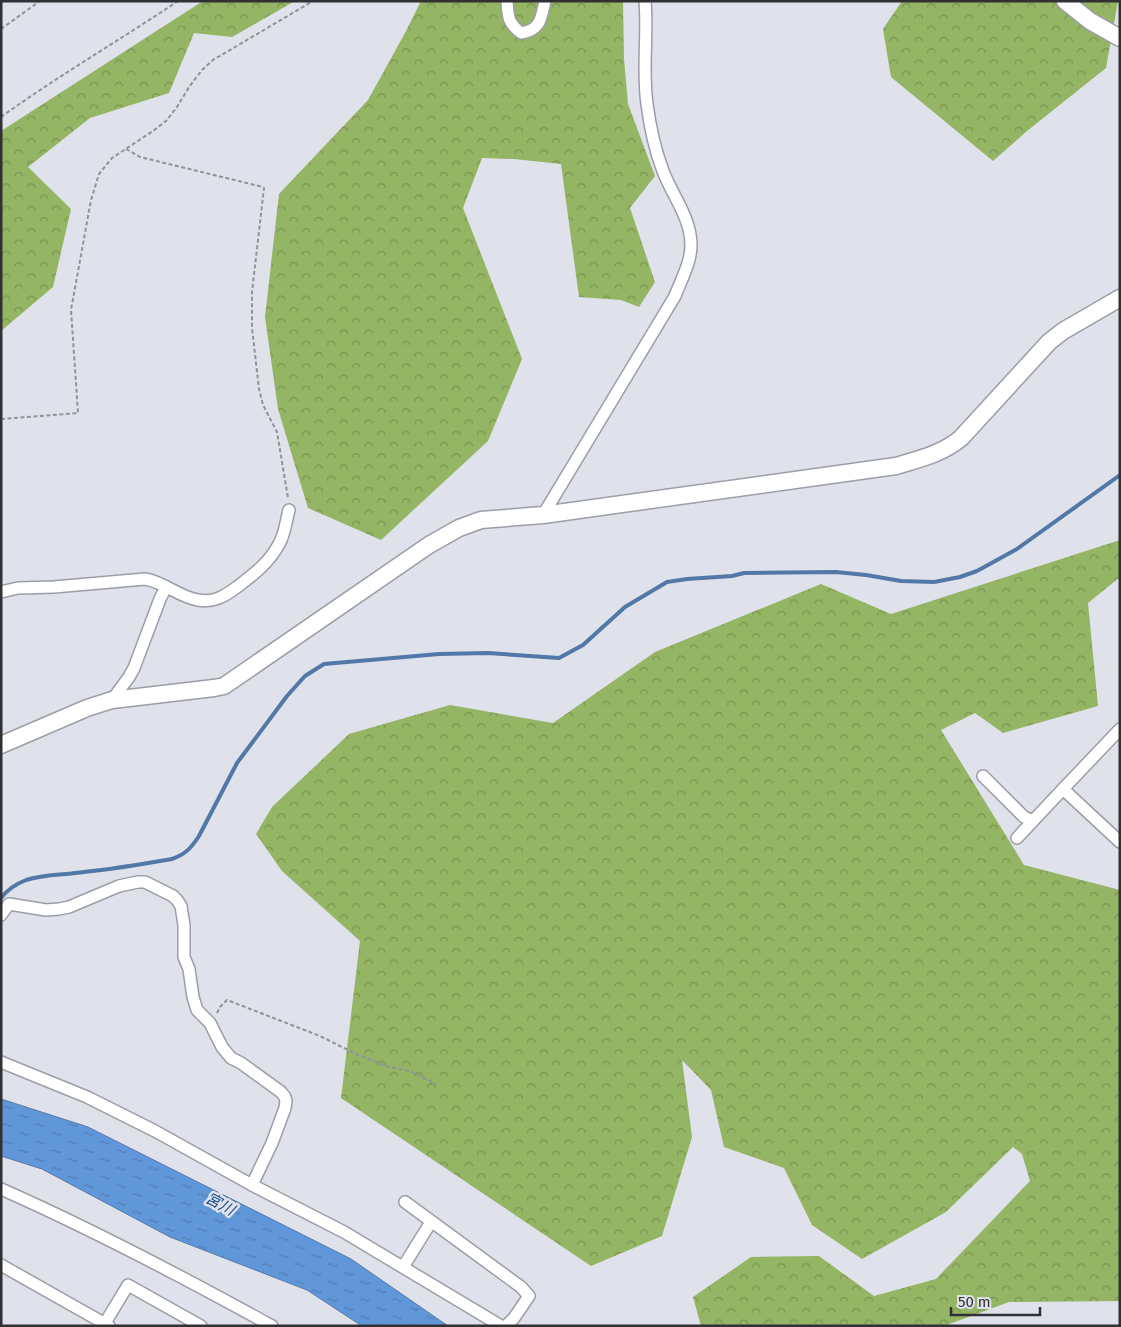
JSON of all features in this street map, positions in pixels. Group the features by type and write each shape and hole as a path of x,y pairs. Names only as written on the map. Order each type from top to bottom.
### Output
{"street":[{"path":"508,1 508,17 512,26 521,32 530,32 539,25 545,1"},
{"path":"543,515 674,296 687,268 692,248 691,235 680,206 663,172 652,133 647,104 645,74 645,1"},
{"path":"1065,1 1090,22 1120,38"},
{"path":"1,746 87,708 112,700 224,686 429,545 459,528 481,520 543,515 896,466 926,457 947,448 961,438 1049,342 1063,331 1120,298"},
{"path":"1,592 18,588 54,587 145,579 195,600 205,601 227,595 268,560 280,542 289,510"},
{"path":"112,700 134,668 166,588"},
{"path":"1016,838 1120,729"},
{"path":"983,776 1024,817 1033,820"},
{"path":"1064,789 1120,842"},
{"path":"1,915 9,904 46,910 60,909 120,886 138,882 144,882 161,889 177,900 181,906 184,925 184,957 189,969 197,1010 210,1023 222,1048 231,1058 241,1063 281,1092 285,1097 285,1108 252,1185"},
{"path":"1,1062 87,1097 154,1131 252,1185 344,1232 501,1326"},
{"path":"1,1189 109,1239 272,1326"},
{"path":"404,1202 521,1287 529,1296 506,1326"},
{"path":"403,1267 431,1222"},
{"path":"1,1266 107,1324 128,1285 201,1326"}],"path":[{"path":"1,28 40,1"},
{"path":"1,117 29,96 178,1"},
{"path":"1,419 78,413 71,310 91,200 99,174 112,158 166,121 202,70 213,60 313,1"},
{"path":"126,149 140,157 264,188 252,292 252,328 259,389 263,405 277,432 289,510"},
{"path":"217,1014 220,1007 227,1000 320,1036 356,1054 389,1067 410,1071 436,1084"}],"green space":[{"path":"203,1 295,1 232,37 194,33 169,93 90,118 28,167 71,209 53,287 1,331 1,131"},
{"path":"421,1 623,1 624,59 628,104 655,176 630,208 655,282 639,307 621,300 579,297 561,164 482,158 463,208 522,359 488,441 381,540 308,508 278,409 265,317 279,194 368,100"},
{"path":"902,1 1118,1 1106,68 1027,131 993,161 891,77 883,29"},
{"path":"1120,540 1120,577 1088,603 1098,706 1003,733 975,713 941,730 1024,865 1120,890 1120,1301 1009,1302 944,1326 701,1326 693,1297 751,1257 819,1256 874,1296 936,1279 1030,1181 1022,1154 1013,1147 946,1212 862,1259 812,1225 784,1168 724,1147 711,1090 682,1060 692,1137 662,1236 591,1266 341,1098 360,941 282,871 256,834 272,807 349,734 450,705 553,723 655,652 821,584 891,614"}],"water":[{"name":"宮川","path":"1,1099 88,1127 351,1259 448,1326 362,1326 307,1290 170,1237 42,1169 1,1156"}],"waterway":[{"path":"1,898 15,885 33,878 150,863 172,859 185,853 199,836 237,763 287,696 305,676 324,664 439,654 488,653 559,658 583,645 625,607 667,582 687,579 732,576 744,573 836,572 901,581 934,582 960,577 977,571 1017,549 1120,475"}]}
